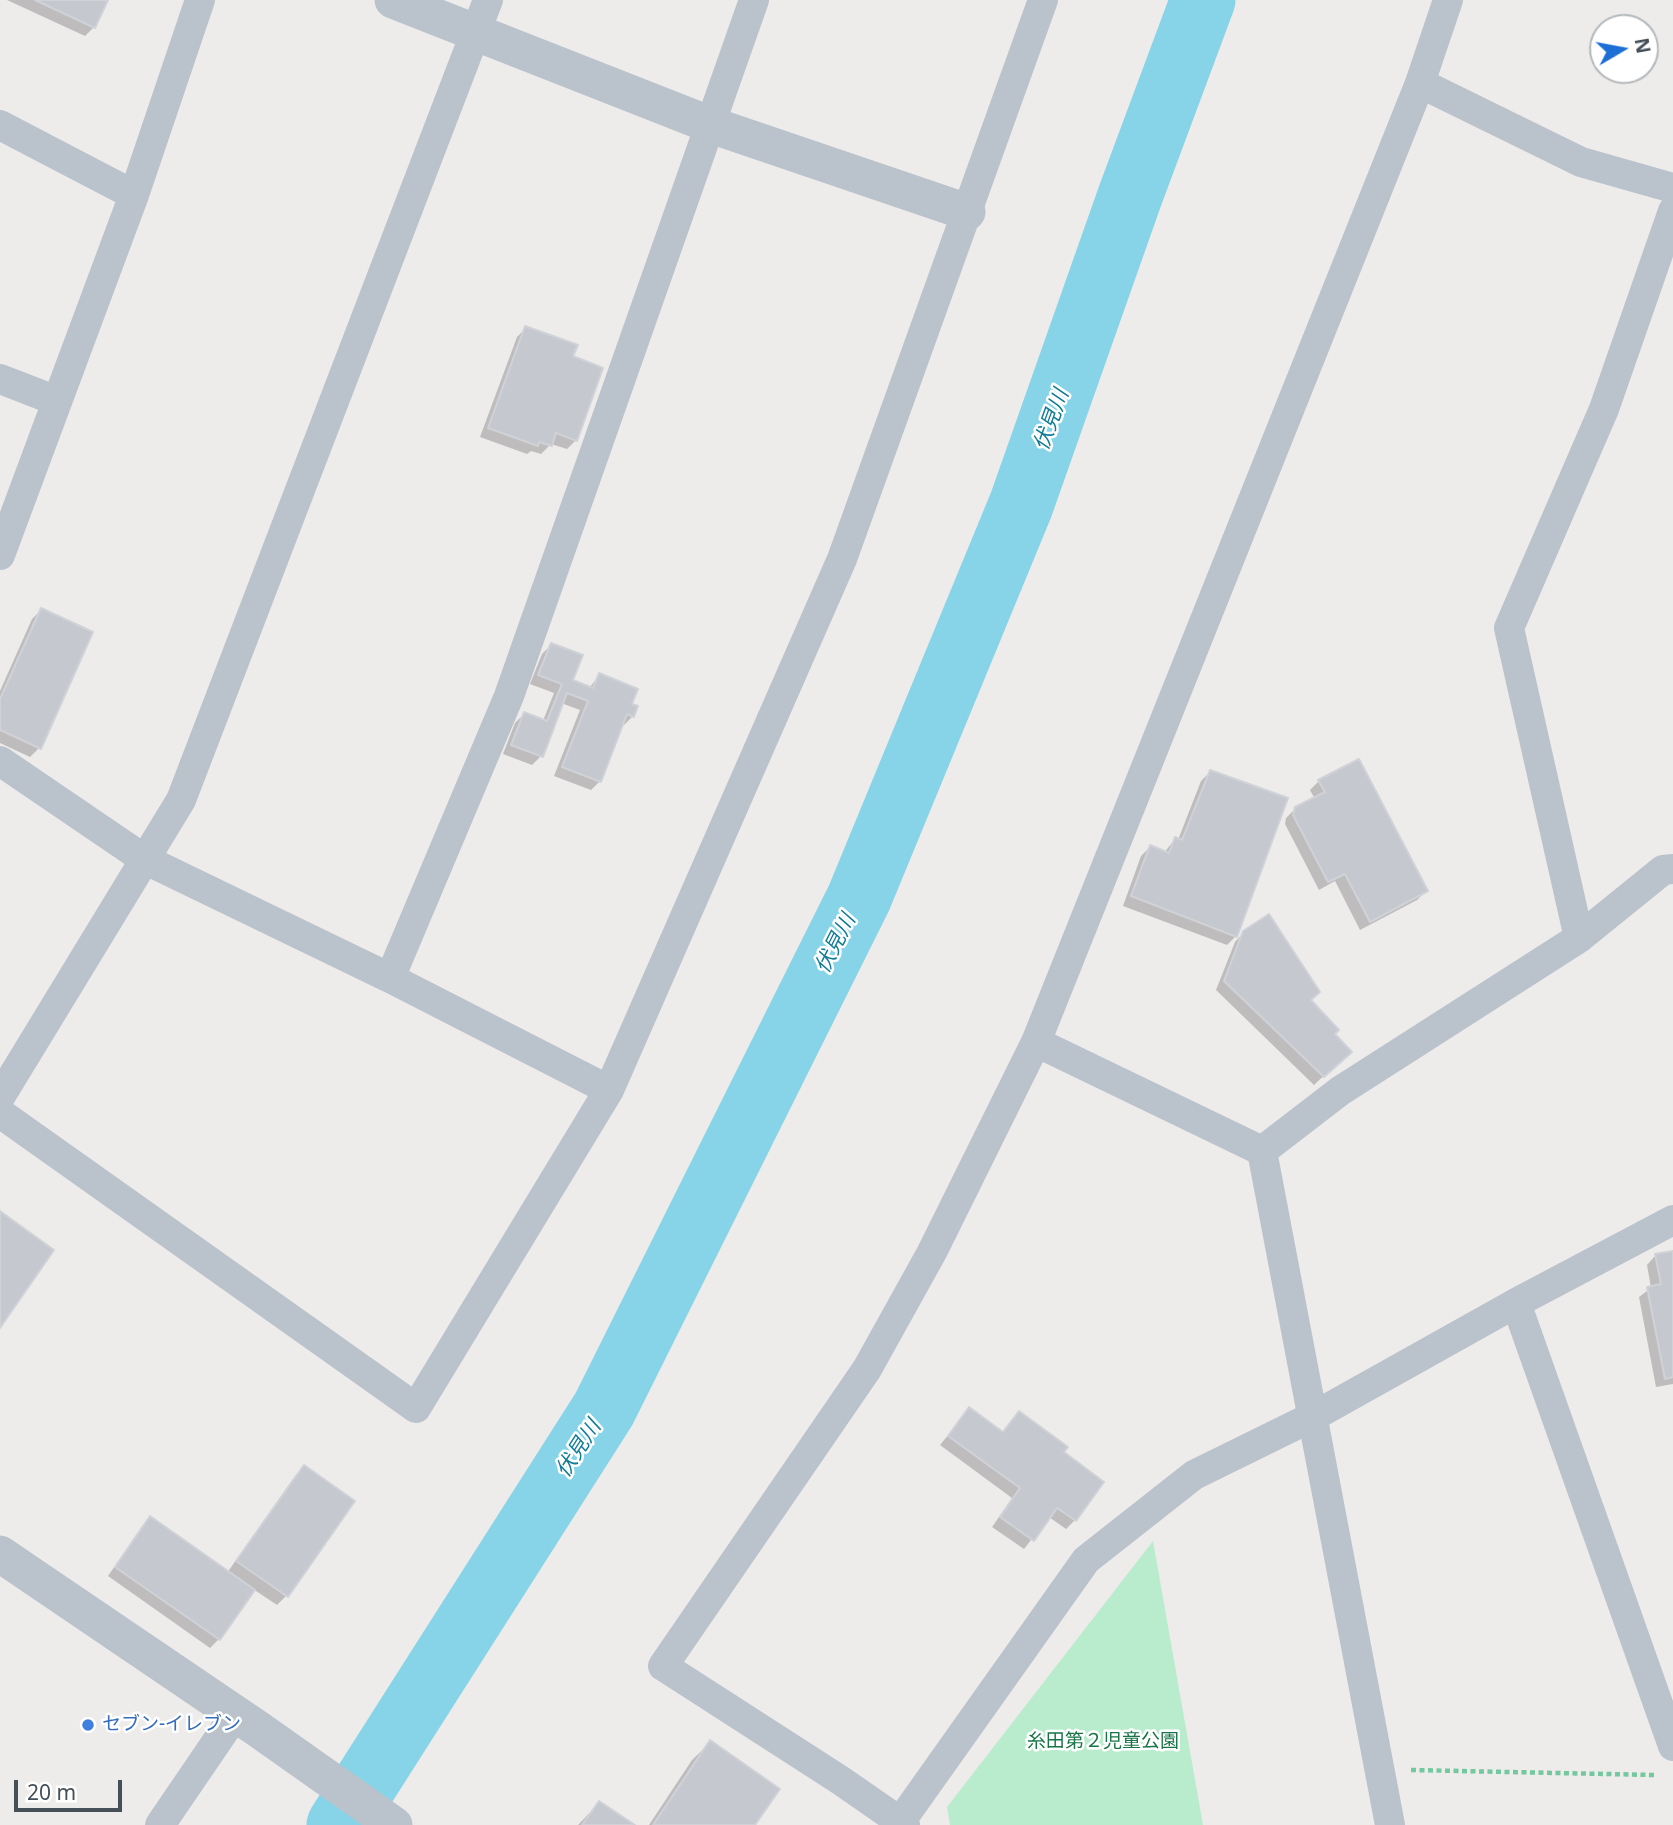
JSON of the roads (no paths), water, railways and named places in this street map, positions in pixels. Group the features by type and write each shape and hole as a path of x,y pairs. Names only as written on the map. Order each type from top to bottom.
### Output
{"street":[{"path":"0,555 134,195 200,0"},
{"path":"393,0 482,16 711,125 967,212"},
{"path":"390,978 509,695 754,0"},
{"path":"0,1113 416,1408 609,1090 842,559 1043,0"},
{"path":"1448,0 1420,83 1036,1042 932,1252 867,1369 663,1666 840,1780 901,1824 1086,1560 1194,1475 1314,1416 1516,1303 1673,1220"},
{"path":"0,1097 181,800 482,16"},
{"path":"1420,83 1581,162 1673,188"},
{"path":"0,125 134,195"},
{"path":"1579,938 1509,628 1604,409 1673,211"},
{"path":"0,379 57,401"},
{"path":"0,761 144,859 390,978 609,1090"},
{"path":"1262,1151 1340,1091 1579,938 1664,870 1673,869"},
{"path":"1036,1042 1262,1151"},
{"path":"1262,1151 1390,1825"},
{"path":"1516,1303 1673,1746"},
{"path":"0,1554 394,1825"},
{"path":"160,1825 246,1722"}],"waterway":[{"name":"伏見川","path":"339,1825 604,1409 859,898 1021,505 1130,196 1203,0"}],"place":[{"name":"セブン-イレブン","path":"88,1725"}],"park label":[{"name":"糸田第２児童公園","path":"1103,1742"}]}
